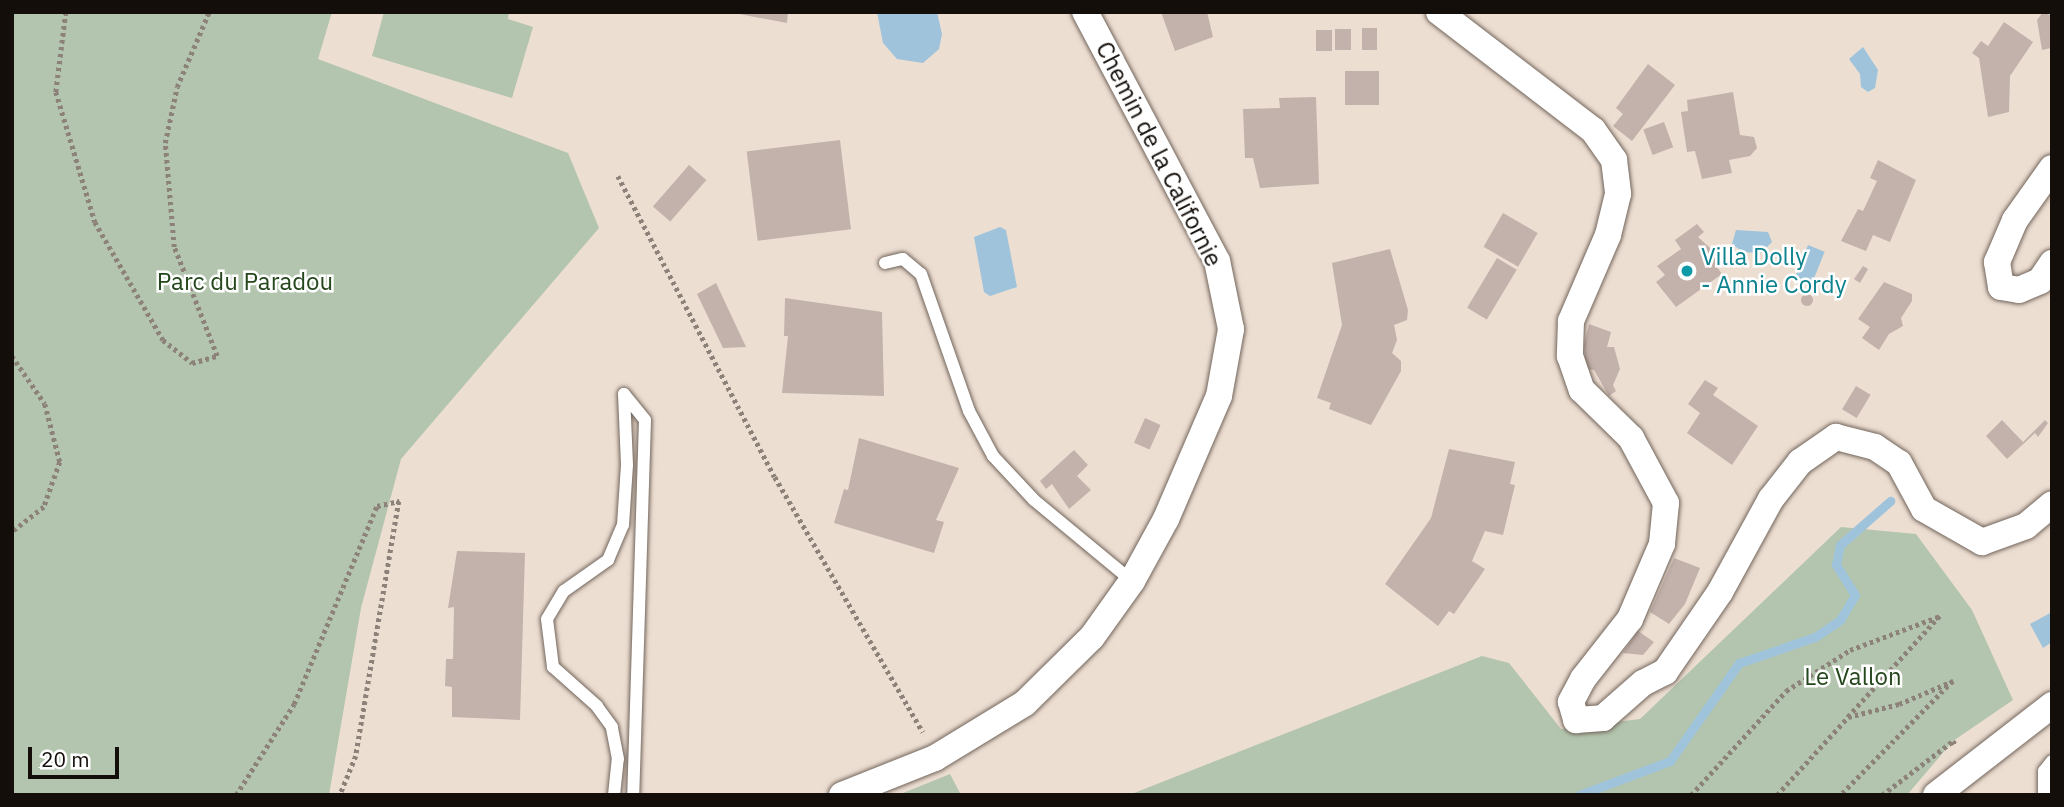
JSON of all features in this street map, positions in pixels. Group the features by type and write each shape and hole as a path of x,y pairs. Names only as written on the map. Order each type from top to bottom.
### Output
{"street":[{"name":"Chemin de la Californie","path":"842,795 935,758 1025,703 1092,637 1132,581 1166,519 1219,396 1231,329 1217,261 1086,12"},
{"path":"1439,12 1594,130 1614,160 1618,194 1608,235 1571,321 1570,356 1582,390 1631,438 1666,503 1662,544 1630,619 1571,702 1576,720 1603,718 1643,683 1665,672 1720,592 1771,499 1800,462 1836,437 1875,447 1899,463 1924,509 1982,542 2026,526 2052,504"},
{"path":"2052,168 2015,220 1997,262 2000,286 2019,290 2040,281 2052,262"},
{"path":"1936,795 2052,705"}],"lane":[{"path":"885,263 903,259 921,274 969,411 993,456 1034,500 1132,581"},
{"path":"614,795 618,759 612,727 597,706 553,667 547,619 564,591 608,560 624,525 627,465 624,394 645,420 633,795"},
{"path":"2044,795 2044,771 2052,761"}],"path":[{"path":"65,12 56,92 95,222 163,340 192,363 217,355 174,247 165,143 177,88 209,12"},
{"path":"618,176 775,477 921,726 935,758"},
{"path":"12,356 45,404 60,461 44,507 12,532"},
{"path":"236,795 294,704 377,506 398,501 356,756 340,795"},
{"path":"1691,795 1786,691 1850,650 1940,616 1777,795"},
{"path":"1840,795 1953,681 1899,704 1848,717"}],"green space":[{"name":"Parc du Paradou","path":"12,12 332,12 318,59 568,153 599,228 401,459 361,608 329,795 12,795"},
{"path":"384,12 509,12 508,19 533,27 512,98 372,56"},
{"name":"Le Vallon","path":"1841,527 1916,534 1972,610 2013,700 1953,741 1907,795 1129,795 1482,656 1509,663 1561,729 1640,719"},
{"path":"950,774 961,795 898,795"}],"water":[{"path":"877,12 937,12 942,34 939,49 923,63 897,59 883,43"},
{"path":"1863,47 1878,70 1875,88 1868,92 1861,87 1860,74 1849,59"},
{"path":"1000,227 1006,230 1017,287 990,296 984,292 974,237"},
{"path":"1736,230 1768,232 1772,242 1761,253 1743,252 1732,244"},
{"path":"1808,245 1825,252 1812,283 1795,277"},
{"path":"2052,612 2052,642 2043,648 2030,624"}],"building":[{"path":"729,12 788,12 787,23"},
{"path":"1161,12 1207,12 1213,37 1175,51"},
{"path":"2043,12 2052,16 2052,23 2051,48 2042,50 2037,20"},
{"path":"2004,22 2033,42 2010,76 2009,112 1988,117 1979,58 1972,53 1981,41 1988,46"},
{"path":"1362,28 1377,28 1377,50 1362,50"},
{"path":"1335,29 1351,29 1351,50 1335,50"},
{"path":"1316,30 1332,30 1332,51 1316,51"},
{"path":"1648,64 1675,85 1632,141 1613,126 1623,114 1616,108"},
{"path":"1345,71 1379,71 1379,105 1345,105"},
{"path":"1733,92 1740,135 1754,137 1757,148 1750,156 1729,160 1732,173 1702,179 1695,151 1687,152 1681,112 1688,111 1687,100"},
{"path":"1316,97 1319,184 1260,188 1253,158 1245,158 1243,109 1280,108 1279,98"},
{"path":"1664,122 1673,147 1653,155 1643,130"},
{"path":"840,140 851,229 758,241 747,151"},
{"path":"1878,160 1916,180 1890,242 1873,235 1866,251 1841,241 1858,209 1863,211 1877,181 1870,178"},
{"path":"689,165 706,180 670,222 653,207"},
{"path":"1503,213 1538,233 1518,267 1484,247"},
{"name":"Villa Dolly - Annie Cordy","path":"1697,224 1704,232 1698,237 1719,256 1721,264 1717,267 1722,274 1676,307 1656,282 1665,275 1657,266 1681,249 1675,240"},
{"path":"1390,249 1408,310 1407,320 1394,325 1397,340 1392,353 1401,361 1401,371 1371,425 1329,409 1331,403 1317,398 1342,325 1332,263"},
{"path":"1497,258 1517,270 1487,320 1467,308"},
{"path":"1863,266 1868,269 1860,283 1854,279"},
{"path":"1884,282 1912,294 1912,301 1901,318 1903,326 1889,334 1879,350 1862,338 1870,327 1858,319"},
{"path":"716,283 746,347 723,348 697,294"},
{"path":"1802,295 1812,295 1812,305 1802,305"},
{"path":"785,298 882,312 884,396 782,393 788,336 784,336"},
{"path":"1589,324 1611,332 1607,347 1614,347 1620,369 1613,385 1616,391 1609,396 1594,370 1586,369 1584,345"},
{"path":"1705,380 1718,388 1713,395 1758,426 1732,465 1687,433 1700,413 1688,404"},
{"path":"1856,386 1871,395 1857,418 1842,409"},
{"path":"1145,418 1161,425 1150,450 1134,443"},
{"path":"2002,420 2023,442 2045,420 2048,423 2038,437 2035,433 2007,459 1986,436"},
{"path":"859,438 959,468 936,520 944,522 934,553 834,523 844,489 848,490"},
{"path":"1449,449 1515,462 1510,484 1515,485 1503,535 1485,531 1472,561 1485,569 1454,614 1449,611 1438,626 1385,584 1431,518"},
{"path":"1074,450 1088,465 1077,476 1091,490 1069,509 1052,484 1046,489 1040,481"},
{"path":"457,551 525,553 520,720 452,717 452,687 445,686 446,659 453,659 454,607 448,608"},
{"path":"1674,558 1700,568 1685,604 1669,624 1650,612"},
{"path":"1638,631 1654,642 1643,655 1623,653"}],"waterway":[{"path":"1579,795 1670,761 1739,663 1815,637 1840,620 1855,595 1836,565 1840,545 1890,501"}],"place":[{"name":"Villa Dolly - Annie Cordy","path":"1687,271"}]}
